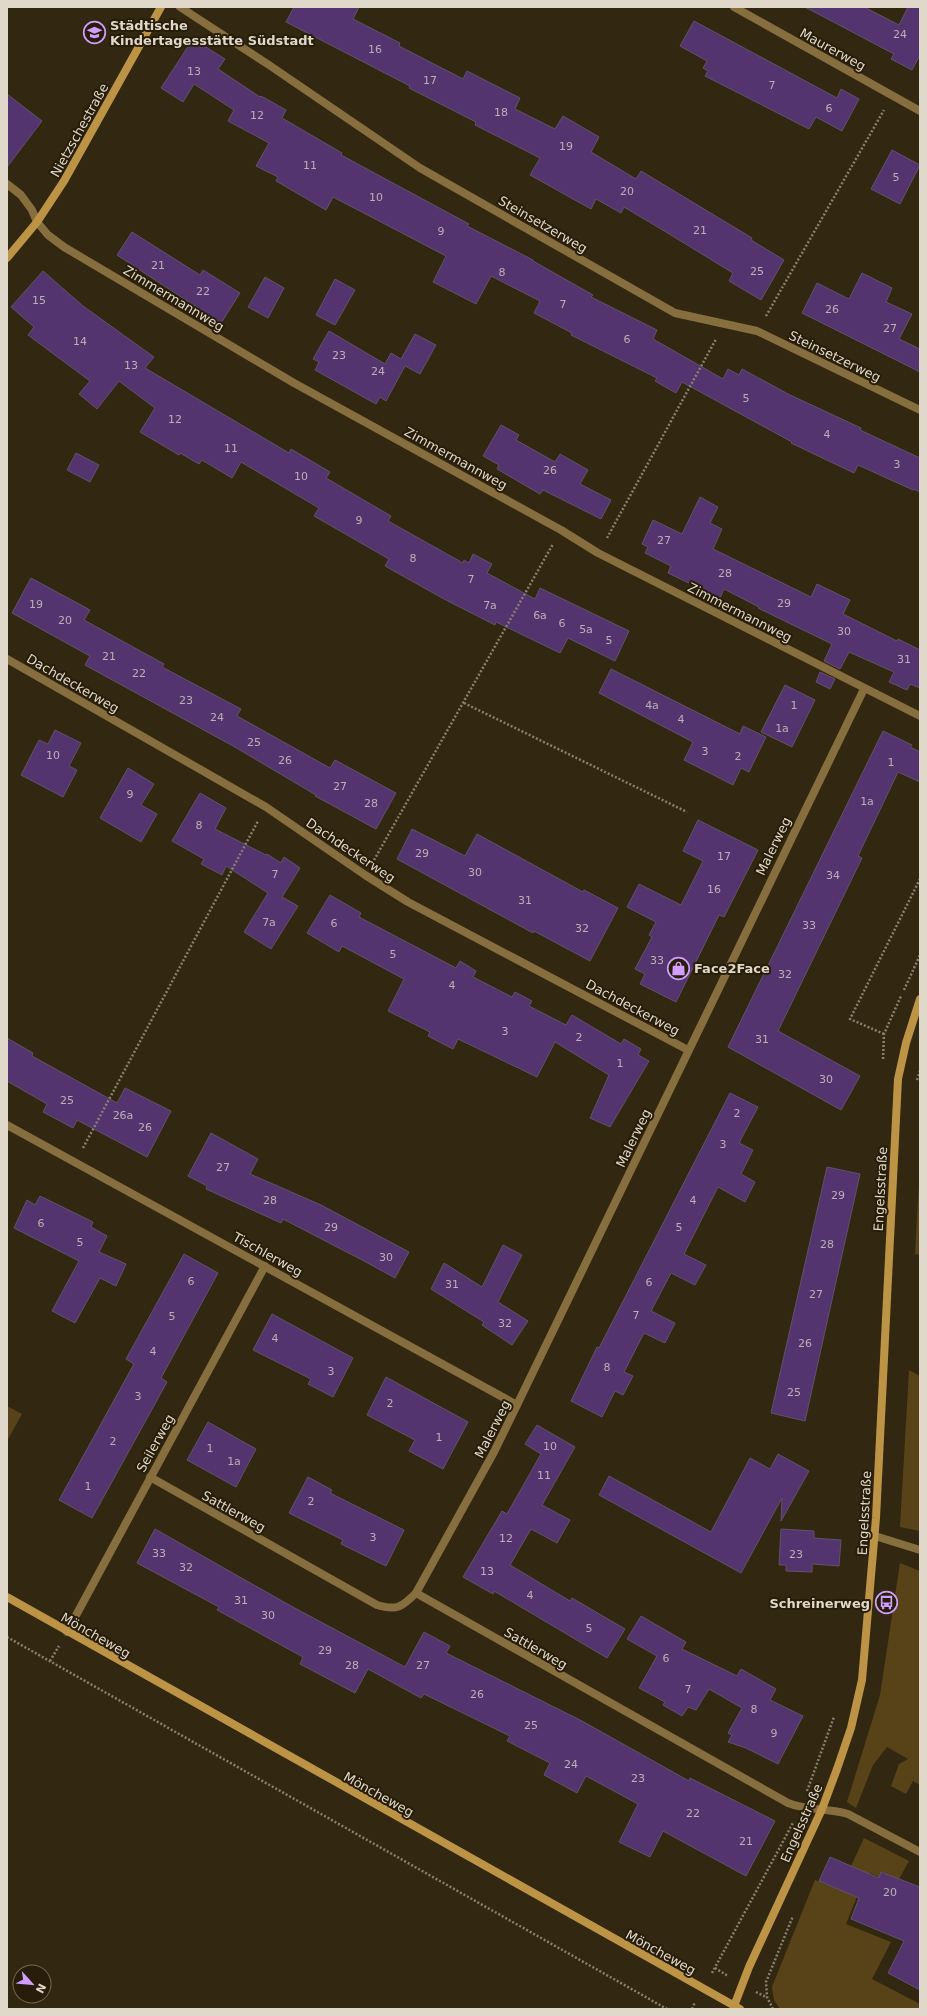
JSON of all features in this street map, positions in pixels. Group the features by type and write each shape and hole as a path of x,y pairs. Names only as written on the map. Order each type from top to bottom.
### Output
{"street":[{"name":"Nietzschestraße","path":"7,258 37,222 64,181 161,7"},
{"name":"Steinsetzerweg","path":"180,7 275,69 420,168 675,313 758,331 920,410"},
{"name":"Maurerweg","path":"734,7 920,111"},
{"name":"Zimmermannweg","path":"7,184 21,195 32,210 37,222 48,235 64,247 294,383 561,530 598,553 864,689 920,716"},
{"name":"Dachdeckerweg","path":"7,659 266,807 365,875 408,902 688,1050"},
{"name":"Malerweg","path":"416,1593 494,1452 864,689"},
{"name":"Engelsstraße","path":"736,2008 749,1967 822,1810 838,1769 851,1728 862,1680 875,1536 898,1079 906,1043 920,999"},
{"name":"Tischlerweg","path":"7,1125 517,1405"},
{"name":"Seilerweg","path":"67,1632 265,1266"},
{"name":"Sattlerweg","path":"150,1477 377,1606 391,1610 405,1604 416,1593 788,1804 801,1808 848,1814 920,1852"},
{"path":"875,1536 920,1550"},
{"name":"Möncheweg","path":"7,1597 736,2008"}],"path":[{"path":"758,331 892,96"},
{"path":"598,553 725,323"},
{"path":"365,875 561,530"},
{"path":"464,703 687,812"},
{"path":"76,1163 266,807"},
{"path":"883,1064 884,1034 850,1019 920,879"},
{"path":"7,1637 667,2009"},
{"path":"692,2009 801,1808 835,1716"},
{"path":"759,1993 766,1997 773,2009"}],"shaded area":[{"path":"920,1164 920,1255 915,1254"},
{"path":"909,1370 920,1376 920,1531 900,1527"},
{"path":"7,1406 22,1414 7,1441"},
{"path":"900,1563 920,1571 920,1785 913,1781 906,1794 891,1786 899,1764 908,1759 887,1747 873,1765 856,1808 847,1802 880,1695"},
{"path":"864,1838 909,1861 899,1879 882,1872 879,1877 870,1873 862,1894 858,1894 846,1924 891,1942 872,1979 920,2004 920,2009 780,2009 774,2000 772,1987 815,1880 840,1890"}],"building":[{"path":"294,7 359,7 353,19 400,43 399,46 463,79 467,71 520,98 515,109 555,129 563,116 599,137 591,152 636,179 641,171 752,238 751,240 784,260 761,300 729,281 733,273 624,207 621,213 596,199 591,209 530,175 540,158 475,125 476,122 409,88 410,86 286,22"},
{"path":"805,7 864,7 899,25 908,7 920,7 920,55 912,70 891,59 894,54"},
{"path":"694,21 837,98 841,89 859,99 842,131 816,117 809,129 705,76 708,71 703,68 707,61 680,46"},
{"path":"193,39 225,59 218,69 260,97 261,96 286,110 282,118 342,153 341,155 469,224 467,226 533,260 593,295 591,297 657,330 653,339 723,379 728,369 739,375 742,369 790,395 861,428 860,430 920,458 920,492 858,465 854,473 791,443 792,442 682,382 676,393 655,381 657,378 571,335 572,333 534,313 540,301 491,276 476,304 433,282 446,256 333,197 326,210 276,181 278,177 256,166 269,143 228,121 234,110 194,84 183,102 161,88"},
{"path":"7,94 42,121 7,167"},
{"path":"892,150 920,165 900,204 871,189"},
{"path":"132,232 200,275 203,270 240,293 221,323 117,255"},
{"path":"43,271 83,306 154,357 145,368 289,453 291,449 330,472 326,478 391,516 388,521 463,563 464,560 469,563 473,554 492,564 487,573 535,599 540,588 629,631 615,661 568,638 560,653 496,622 495,625 444,599 385,566 389,559 314,516 319,508 241,462 232,478 202,460 199,464 180,453 179,455 140,432 155,408 119,381 97,409 79,394 90,381 28,335 34,327 11,307"},
{"path":"862,273 892,288 886,302 912,314 899,339 920,349 920,372 802,313 817,283 849,299"},
{"path":"265,277 284,288 268,318 248,307"},
{"path":"335,279 355,290 335,325 316,315"},
{"path":"329,331 385,364 391,353 401,359 415,334 436,345 420,374 405,366 386,401 380,397 376,404 315,370 319,362 313,359"},
{"path":"501,425 519,435 516,440 555,462 560,454 588,470 580,484 611,500 601,519 543,490 540,494 497,469 499,465 483,456"},
{"path":"76,453 99,465 90,482 67,470"},
{"path":"700,497 718,507 710,523 722,529 713,549 811,597 817,584 850,600 843,614 897,641 898,639 920,650 920,688 910,684 907,690 889,682 894,672 849,652 840,669 824,661 832,644 758,608 759,607 724,589 720,598 668,573 671,566 645,553 648,547 642,544 653,520 682,534"},
{"path":"31,578 90,610 84,620 164,664 162,667 241,709 237,716 330,768 335,760 396,793 376,829 315,796 316,795 233,746 85,665 90,656 12,613"},
{"path":"611,669 740,734 743,726 766,737 749,772 741,768 733,785 684,760 693,742 599,693"},
{"path":"820,672 835,679 830,689 816,682"},
{"path":"785,685 815,700 792,747 761,732"},
{"path":"55,730 81,743 69,766 77,770 63,797 21,775 39,740 48,744"},
{"path":"883,731 912,745 910,747 920,752 920,782 898,772 858,856 862,858 778,1031 860,1076 841,1110 728,1047"},
{"path":"128,768 154,784 141,805 157,814 141,842 100,818"},
{"path":"200,793 226,808 215,829 266,855 267,854 281,863 284,857 300,868 282,897 298,906 271,949 244,932 268,893 226,866 222,875 201,864 204,859 172,841"},
{"path":"698,820 758,850 724,917 719,915 676,1002 640,984 645,974 635,969 652,937 649,935 656,922 627,907 639,884 681,905 703,861 683,851"},
{"path":"412,829 465,856 477,834 583,892 584,890 618,908 590,961 534,931 533,933 397,859"},
{"path":"330,895 361,913 359,917 456,968 460,961 476,971 473,977 512,997 515,992 532,1001 529,1006 566,1025 572,1015 621,1044 624,1039 641,1049 638,1055 649,1061 610,1127 590,1118 609,1075 555,1042 537,1077 458,1039 453,1049 428,1036 430,1032 388,1011 404,979 342,946 339,952 307,933"},
{"path":"7,1038 33,1053 32,1056 117,1103 125,1088 171,1111 147,1157 77,1120 73,1128 43,1112 47,1104 7,1081"},
{"path":"730,1093 758,1107 739,1143 753,1150 741,1174 755,1182 745,1202 718,1187 684,1254 706,1265 695,1285 671,1273 651,1311 675,1323 665,1343 644,1333 624,1372 633,1376 623,1395 615,1391 602,1417 571,1401 597,1347 599,1348"},
{"path":"211,1133 258,1159 250,1174 321,1205 409,1252 395,1278 283,1219 281,1223 206,1189 207,1186 188,1176"},
{"path":"827,1167 860,1174 805,1421 771,1413"},
{"path":"40,1196 93,1222 91,1227 107,1236 99,1252 126,1264 116,1286 100,1278 75,1323 52,1311 79,1261 14,1228 27,1200 35,1205"},
{"path":"503,1245 522,1255 498,1302 528,1321 512,1345 482,1325 484,1322 431,1289 444,1263 482,1287"},
{"path":"184,1254 218,1273 161,1378 167,1382 92,1518 59,1500 134,1364 126,1359"},
{"path":"272,1314 353,1358 333,1397 308,1384 311,1379 253,1350"},
{"path":"386,1377 468,1422 443,1469 409,1451 415,1440 367,1415"},
{"path":"208,1422 256,1449 236,1487 187,1460"},
{"path":"537,1425 575,1447 542,1505 570,1520 557,1543 531,1529 510,1565 570,1601 572,1598 625,1629 607,1658 494,1591 493,1594 463,1577 502,1511 507,1514 541,1454 525,1444"},
{"path":"778,1454 809,1471 781,1521 782,1498 741,1573 599,1495 609,1476 711,1532 750,1458 770,1469"},
{"path":"308,1477 332,1490 330,1493 404,1530 386,1566 341,1544 343,1540 289,1513"},
{"path":"155,1529 291,1606 405,1667 424,1632 450,1646 446,1653 582,1721 689,1781 690,1778 775,1821 746,1876 663,1831 650,1857 619,1842 638,1804 586,1776 577,1793 544,1775 550,1763 507,1741 510,1736 424,1694 421,1698 368,1669 355,1693 300,1664 303,1657 217,1610 219,1607 137,1563"},
{"path":"781,1529 814,1531 814,1538 841,1540 839,1566 812,1564 812,1572 786,1571 786,1565 779,1565"},
{"path":"641,1616 686,1642 682,1649 737,1676 741,1669 776,1689 770,1700 803,1716 778,1764 746,1748 728,1742 732,1735 728,1733 742,1708 709,1689 696,1710 688,1707 682,1716 663,1705 665,1702 639,1688 657,1656 627,1639"},
{"path":"830,1857 879,1878 881,1872 920,1887 920,1990 888,1973 904,1941 851,1919 859,1898 819,1881"}],"place":[{"name":"Städtische Kindertagesstätte Südstadt","path":"94,32"},
{"name":"Face2Face","path":"679,968"},
{"name":"Schreinerweg","path":"886,1603"}]}
